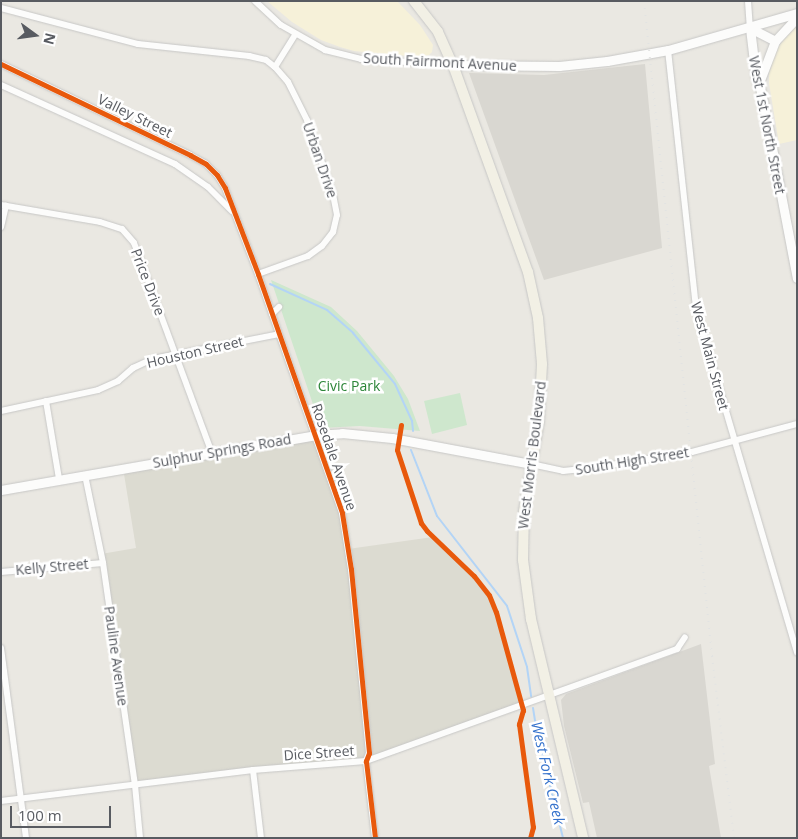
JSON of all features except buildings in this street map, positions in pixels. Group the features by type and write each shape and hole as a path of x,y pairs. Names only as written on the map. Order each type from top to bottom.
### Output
{"main road":[{"name":"West Morris Boulevard","path":"414,1 438,32 453,65 528,272 538,318 542,364 539,421 524,511 523,560 530,610 583,838"}],"street":[{"name":"South Fairmont Avenue","path":"255,1 295,35 325,50 361,58 453,65 559,66 607,61 668,50 797,13"},
{"name":"West 1st North Street","path":"748,1 756,78 759,82 797,278"},
{"path":"1,8 138,44 249,56 266,60 275,67 295,35"},
{"path":"759,82 774,41 795,19"},
{"path":"750,28 774,41"},
{"name":"West Main Street","path":"668,50 696,309 733,442 797,652"},
{"name":"Valley Street","path":"1,64 206,164 217,175 225,188 234,214"},
{"name":"Urban Drive","path":"258,274 308,256 322,246 333,232 337,215 333,194 307,120 288,82 275,67"},
{"name":"Valley Street","path":"1,85 175,164 208,187 234,214"},
{"path":"1,227 4,205"},
{"name":"Price Drive","path":"4,205 100,222 122,229 134,243 212,453"},
{"name":"Rosedale Avenue","path":"234,214 258,274 342,513 351,569 369,752 366,761 376,838"},
{"path":"272,314 279,307"},
{"name":"Houston Street","path":"1,411 98,390 118,381 132,368 152,360 279,334"},
{"path":"46,401 58,479"},
{"name":"South High Street","path":"531,464 564,471 592,468 692,452 797,424"},
{"name":"Sulphur Springs Road","path":"1,490 316,435 366,434 531,464"},
{"name":"Pauline Avenue","path":"85,475 103,563 135,785 140,838"},
{"name":"Kelly Street","path":"1,572 103,563"},
{"name":"Dice Street","path":"1,801 253,770 366,761 677,649 685,637"},
{"path":"1,648 26,838"},
{"path":"253,770 261,838"}],"shaded area":[{"path":"267,1 397,1 420,25 433,45 432,52 429,55 419,57 354,51 340,47 321,40 292,22"},
{"path":"797,25 797,140 779,144 769,74 776,49"},
{"path":"645,64 662,248 544,280 469,73 544,75"},
{"path":"316,435 335,489 348,549 433,537 466,567 485,589 492,601 509,656 521,699 519,708 366,761 135,785 101,554 136,548 123,468"},
{"path":"701,644 715,764 709,766 721,838 597,838 589,802 583,803 564,726 561,700 566,694"}],"green space":[{"name":"Civic Park","path":"271,280 331,307 357,331 394,376 408,399 420,431 360,426 321,428"},
{"path":"460,393 467,425 432,434 424,401"}],"waterway":[{"name":"West Fork Creek","path":"270,284 327,310 353,333 395,384 412,421 413,431"},
{"name":"West Fork Creek","path":"411,450 437,516 507,606 527,667 531,697"},
{"name":"West Fork Creek","path":"533,708 537,733 563,838"}],"railway":[{"path":"644,1 712,656 734,838"}],"cycle path":[{"path":"1,64 190,155 206,164 217,175 225,188 258,274 342,513 351,569 369,753 366,761 375,838"},
{"path":"401,425 397,450 421,523 474,576 489,595 496,612 523,710 519,724 533,827 530,838"}]}
